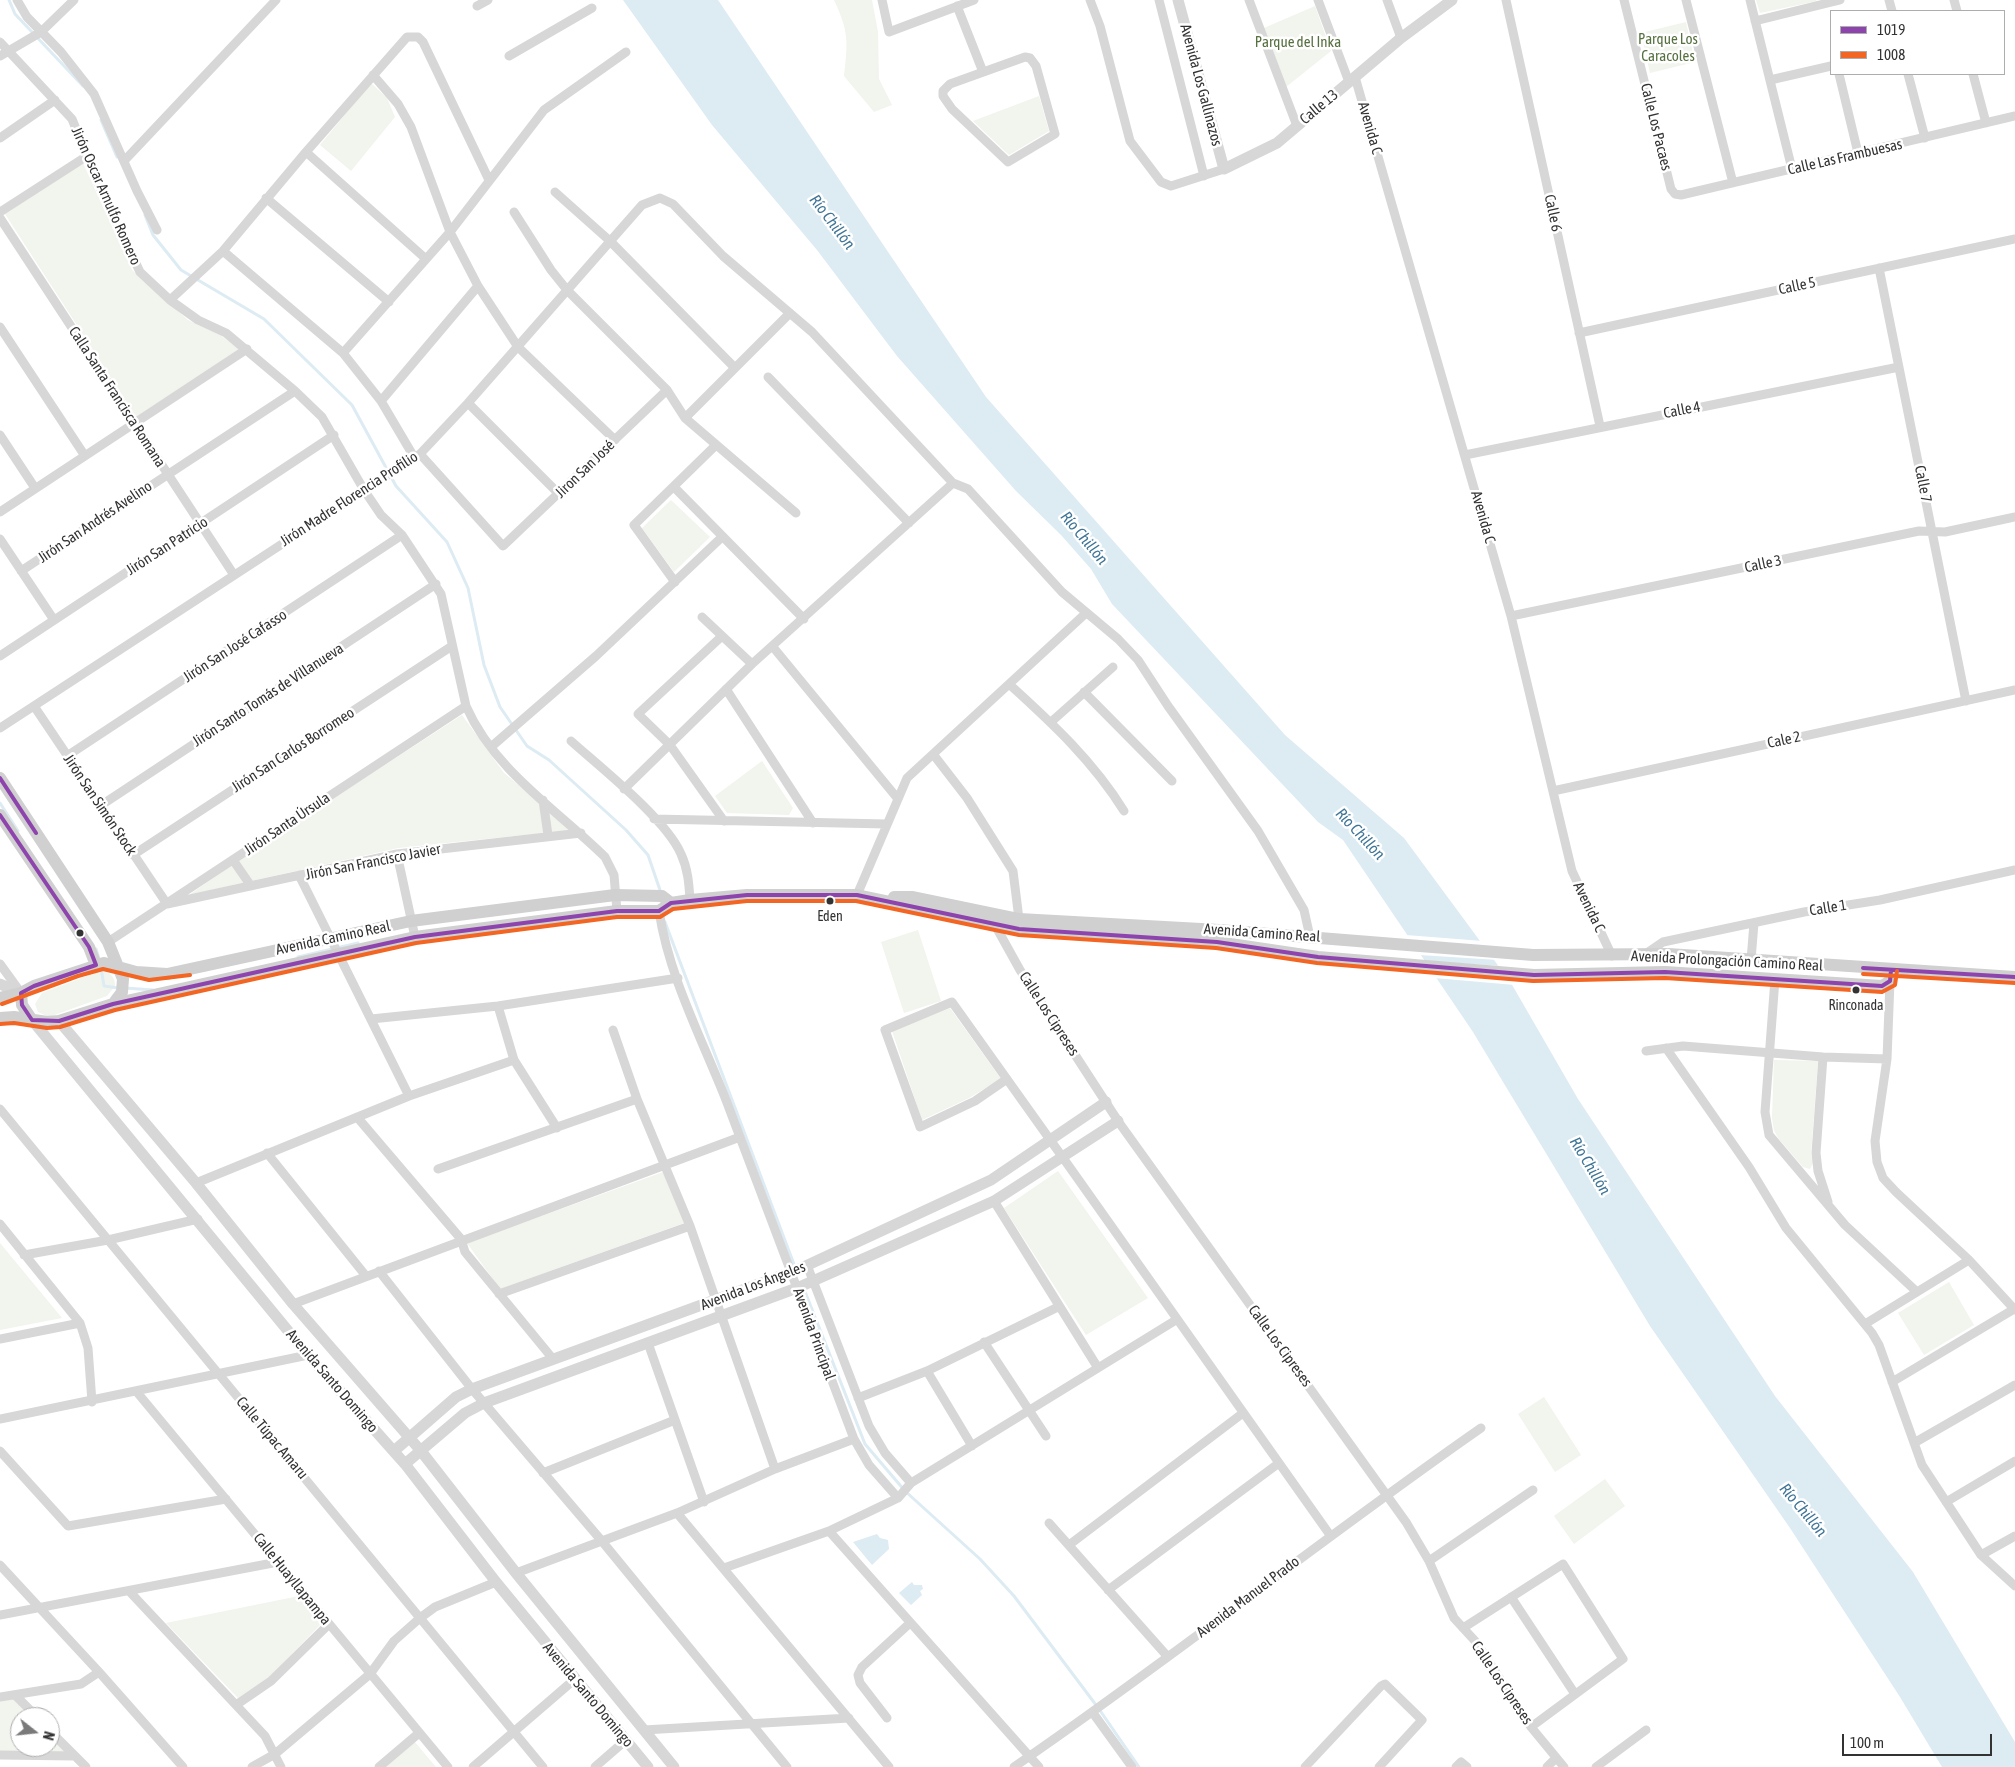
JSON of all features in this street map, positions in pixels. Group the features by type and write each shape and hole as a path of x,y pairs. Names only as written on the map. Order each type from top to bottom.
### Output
{"main road":[{"path":"0,778 108,942 123,978 123,988 113,1004"},
{"path":"0,815 89,947 96,965"},
{"name":"Avenida Camino Real","path":"0,998 21,993 34,986 104,963 118,965 136,972 167,974 411,921 615,895 662,896 671,904"},
{"name":"Avenida Camino Real","path":"0,1018 14,1017 59,1021 113,1004 415,937 616,911 659,911 671,904 720,896 857,895 995,925 1217,942 1318,957 1534,975"},
{"name":"Avenida Camino Real","path":"873,897 912,897 1019,918 1314,937 1533,955"},
{"name":"Avenida Prolongación Camino Real","path":"1533,955 1612,956 1668,954 1752,960 1891,976 2015,977"},
{"name":"Avenida Prolongación Camino Real","path":"1534,975 1665,972 1882,986 1891,976"},
{"name":"Avenida Santo Domingo","path":"21,993 22,1006 32,1020"}],"street":[{"path":"17,0 27,17 61,52 94,94 157,230"},
{"path":"0,56 41,32 74,0"},
{"path":"124,161 276,0"},
{"path":"477,6 488,0"},
{"path":"882,0 888,32 974,0"},
{"name":"Calle 13","path":"1090,0 1100,26 1130,141 1161,182 1172,186 1224,169 1277,143 1401,38 1452,0"},
{"path":"1159,0 1204,176"},
{"name":"Avenida Los Gallinazos","path":"1178,0 1224,169"},
{"path":"1249,0 1297,126"},
{"path":"1318,0 1352,79"},
{"path":"1386,0 1401,38"},
{"name":"Calle 6","path":"1506,0 1600,426"},
{"name":"Calle Los Pacaes","path":"1624,0 1671,189 1675,194"},
{"path":"1686,0 1733,183"},
{"path":"1750,0 1792,169"},
{"path":"1755,21 1822,2 1840,0"},
{"path":"957,6 983,72"},
{"path":"510,56 592,8"},
{"path":"170,300 223,251 266,198 407,37 418,37 423,42 489,180"},
{"name":"Jirón Oscar Arnulfo Romero","path":"0,42 72,119 137,266 170,300 198,320 226,333 295,390 322,417 364,490 381,515 402,535 441,594 466,706 472,720 510,772 605,856 611,866 616,911"},
{"path":"343,353 450,232 544,110 626,52"},
{"path":"1020,58 1030,58 1036,66 1055,131 1054,136 1010,161 1006,160 952,110 942,96 950,84 983,72 1020,58"},
{"path":"1770,80 1830,66"},
{"path":"373,75 398,104 411,127 450,232 478,286 518,347 615,440"},
{"path":"1839,75 1858,153"},
{"path":"1908,75 1925,138"},
{"path":"1974,75 1986,123"},
{"name":"Avenida C","path":"1352,79 1465,455 1511,616 1572,871 1612,956"},
{"path":"0,138 56,100"},
{"name":"Calle Las Frambuesas","path":"1675,194 1682,196 2015,116"},
{"path":"306,152 426,259"},
{"path":"0,212 87,156"},
{"path":"555,192 610,241 735,368"},
{"path":"266,198 389,302"},
{"name":"Jirón Madre Florencia Profilio","path":"0,728 417,456 468,403 642,205 655,199 669,201 723,256 790,313"},
{"path":"514,212 550,270 567,290 667,390 685,418 796,513"},
{"name":"Calla Santa Francisca Romana","path":"0,218 234,575"},
{"name":"Calle 5","path":"1579,333 2015,239"},
{"path":"223,251 343,353 381,401 417,456"},
{"name":"Calle 7","path":"1879,268 1966,700"},
{"path":"381,401 478,286"},
{"path":"685,418 790,313 824,346 953,483 968,489 1062,592 1085,614 1118,639 1138,660 1168,706 1238,800 1300,903 1314,937"},
{"path":"0,327 85,456"},
{"path":"0,512 246,349"},
{"name":"Calle 4","path":"1465,455 1600,426 1899,367"},
{"path":"768,377 909,523"},
{"name":"Jirón San Andrés Avelino","path":"21,571 295,390"},
{"name":"Jiron San José","path":"417,456 503,546 667,390"},
{"path":"468,403 559,494"},
{"path":"0,435 36,488"},
{"name":"Jirón San Patricio","path":"1,652 54,620 334,435"},
{"path":"675,582 634,525 716,446"},
{"path":"624,788 670,746 752,664 953,483"},
{"path":"674,487 722,538 804,619"},
{"name":"Calle 3","path":"1511,616 1919,531 1945,532 2015,517"},
{"name":"Jirón San José Cafasso","path":"67,756 402,535"},
{"path":"491,747 596,656 722,538"},
{"path":"0,539 54,620"},
{"name":"Jirón Santo Tomás de Villanueva","path":"100,806 436,584"},
{"path":"857,895 908,778 1085,614"},
{"path":"702,617 721,637 752,664"},
{"path":"721,637 638,714 670,746 724,821"},
{"name":"Jirón San Carlos Borromeo","path":"133,855 452,646"},
{"path":"773,647 898,799"},
{"path":"1051,722 1113,667"},
{"path":"1009,684 1051,722 1105,780 1124,811"},
{"path":"726,689 813,822"},
{"name":"Cale 2","path":"1553,791 2015,690"},
{"path":"1084,692 1172,781"},
{"name":"Jirón San Simón Stock","path":"34,706 167,904"},
{"name":"Jirón Santa Úrsula","path":"108,942 466,706"},
{"path":"571,741 624,788 654,819 681,852 687,869 690,900"},
{"path":"933,754 967,798 1013,872 1019,918"},
{"path":"543,800 548,835"},
{"path":"654,819 887,824"},
{"name":"Jirón San Francisco Javier","path":"167,904 397,854 548,835 581,833"},
{"path":"397,854 415,937"},
{"path":"233,860 251,886"},
{"name":"Calle 1","path":"1644,955 1662,942 1880,900 2015,870"},
{"path":"299,875 409,1096"},
{"name":"Avenida Principal","path":"659,911 662,928 678,978 740,1136 854,1439 869,1465 898,1498"},
{"path":"1752,960 1754,923"},
{"name":"Calle Los Cipreses","path":"995,925 1020,970 1118,1121 1406,1522 1429,1561 1454,1618 1476,1642 1531,1727 1564,1767"},
{"path":"0,964 21,993"},
{"path":"1891,976 1886,1059 1875,1141 1877,1162 1883,1178 1969,1260 2014,1310 1892,1382"},
{"path":"370,1018 498,1006 678,978"},
{"path":"1775,978 1765,1112 1769,1135 1845,1225 1917,1292"},
{"path":"0,984 21,993"},
{"path":"1007,1079 976,1101 920,1127 885,1030 952,1002 1007,1079 1051,1141 1176,1320 1330,1536"},
{"path":"498,1006 514,1060 557,1128"},
{"name":"Avenida Santo Domingo","path":"32,1020 198,1219 308,1355 405,1464 496,1582 648,1767"},
{"name":"Avenida Santo Domingo","path":"59,1021 196,1183 293,1304 421,1451 516,1573 674,1767"},
{"path":"613,1030 637,1099 690,1226 775,1469"},
{"path":"1646,1051 1682,1046 1823,1057 1886,1059"},
{"path":"1666,1048 1729,1137 1786,1228 1879,1345 1922,1465 1981,1555 2015,1586"},
{"path":"1823,1057 1816,1153 1818,1171 1830,1207"},
{"path":"196,1183 409,1096 514,1060"},
{"path":"438,1169 637,1099"},
{"name":"Avenida Los Ángeles","path":"394,1451 456,1397 472,1389 807,1265 991,1180 1106,1102"},
{"name":"Calle Túpac Amaru","path":"0,1109 543,1767"},
{"path":"357,1117 461,1239 464,1252 553,1359"},
{"name":"Avenida Los Ángeles","path":"405,1464 464,1413 484,1403 798,1288 994,1202 1118,1121"},
{"path":"293,1304 461,1239 740,1136"},
{"path":"267,1153 366,1276"},
{"path":"994,1202 1058,1307 1098,1368"},
{"path":"24,1254 108,1240 198,1219"},
{"path":"0,1224 80,1323 88,1348 92,1402"},
{"path":"499,1294 690,1226"},
{"path":"1864,1324 1969,1260"},
{"name":"Avenida Principal","path":"807,1265 869,1426 885,1454 912,1483"},
{"path":"379,1271 472,1389 601,1540 787,1767"},
{"path":"858,1398 926,1372 1058,1307"},
{"path":"724,1568 829,1531 898,1498 912,1483 1176,1320"},
{"path":"0,1339 80,1323"},
{"path":"984,1342 1046,1436"},
{"path":"648,1343 704,1502"},
{"path":"0,1419 92,1402 308,1355"},
{"path":"926,1372 972,1446"},
{"path":"1914,1443 2015,1385"},
{"name":"Calle Huayllapampa","path":"136,1391 448,1767"},
{"path":"1069,1545 1243,1413"},
{"path":"543,1473 675,1420"},
{"name":"Avenida Manuel Prado","path":"1014,1767 1093,1713 1386,1494 1481,1428"},
{"path":"516,1573 677,1513 775,1469 854,1439"},
{"path":"0,1451 68,1526 226,1499"},
{"path":"1946,1502 2015,1461"},
{"path":"1108,1590 1279,1463"},
{"path":"1429,1561 1533,1490"},
{"path":"677,1513 889,1767"},
{"path":"1049,1523 1168,1657"},
{"path":"829,1531 1039,1767"},
{"path":"1981,1555 2015,1536"},
{"path":"0,1615 278,1562"},
{"path":"1463,1628 1563,1564 1623,1659 1531,1727"},
{"path":"0,1565 99,1672 183,1767"},
{"path":"252,1767 275,1754 370,1674 394,1642 420,1618 436,1607 496,1582"},
{"path":"129,1591 266,1736 281,1767"},
{"path":"1512,1597 1575,1694"},
{"path":"887,1718 860,1683 858,1675 862,1667 910,1623"},
{"path":"236,1705 270,1681 329,1624"},
{"path":"0,1697 81,1684 99,1672"},
{"path":"473,1767 575,1679"},
{"path":"1305,1767 1385,1684 1422,1720 1378,1767"},
{"path":"15,1695 26,1707"},
{"path":"1093,1713 1132,1767"},
{"path":"644,1730 849,1718"},
{"path":"1596,1767 1646,1730"},
{"path":"379,1767 419,1733"},
{"path":"595,1767 626,1740"},
{"path":"60,1741 86,1767"},
{"path":"0,1755 75,1756"},
{"path":"1547,1767 1556,1758"},
{"path":"1456,1767 1461,1762 1467,1767"}],"green space":[{"path":"834,0 872,0 878,32 879,79 892,105 874,112 844,76 846,54 845,29"},
{"path":"1756,0 1816,0 1817,1 1760,13"},
{"name":"Parque del Inka","path":"1315,6 1331,51 1286,87 1264,28"},
{"name":"Parque Los Caracoles","path":"1686,22 1695,62 1650,73 1641,33"},
{"path":"371,83 387,98 395,117 351,171 320,145"},
{"path":"1039,96 1049,131 1009,155 973,121"},
{"path":"83,163 132,270 188,320 220,335 239,349 137,418 5,214"},
{"path":"671,500 710,537 674,572 642,528"},
{"path":"462,715 504,773 573,830 398,848 189,895 240,859"},
{"path":"762,761 793,808 789,815 727,813 715,796"},
{"path":"918,930 941,1001 904,1013 881,942"},
{"path":"100,971 109,973 114,980 115,986 107,996 49,1017 38,1012 35,1004 42,993"},
{"path":"950,1008 1001,1079 969,1098 922,1120 892,1031"},
{"path":"1774,1060 1818,1061 1811,1154 1813,1163 1810,1169 1803,1167 1778,1138 1774,1130 1772,1118"},
{"path":"666,1171 684,1223 500,1289 467,1243"},
{"path":"1058,1171 1148,1298 1086,1335 1004,1208"},
{"path":"0,1243 62,1318 0,1330"},
{"path":"1949,1282 1974,1325 1924,1355 1898,1313"},
{"path":"1544,1397 1581,1455 1555,1472 1518,1414"},
{"path":"1605,1479 1625,1506 1574,1544 1554,1516"},
{"path":"299,1596 322,1623 268,1678 238,1698 166,1623"},
{"path":"13,1699 21,1707 10,1707 10,1752 0,1752 0,1701"},
{"path":"414,1741 436,1767 383,1767"},
{"path":"60,1746 66,1752 60,1752"}],"water":[{"name":"Río Chillón","path":"623,0 718,0 986,397 1285,735 1404,838 1511,983 1578,1099 1775,1396 1913,1572 2015,1742 2015,1767 1942,1767 1900,1697 1790,1528 1650,1326 1473,1032 1343,840 1318,822 1112,604 1091,569 1061,535 1016,491 897,356 817,250 712,125"},
{"path":"877,1534 880,1538 888,1540 889,1549 872,1565 853,1542"},
{"path":"912,1582 914,1585 922,1585 923,1589 920,1591 922,1595 911,1605 899,1593"}],"pier":[{"path":"1406,935 1483,941 1498,960 1419,955"},
{"path":"1422,961 1502,966 1515,985 1434,978"}],"waterway":[{"path":"9,0 15,14 83,86"},
{"path":"101,120 117,157"},
{"path":"145,215 153,235 181,270 264,319 352,405 396,486 447,542 468,588 484,665 500,707 527,746 549,760 626,830 648,855 661,893"},
{"path":"0,803 18,831"},
{"path":"665,922 795,1267"},
{"path":"298,957 358,943"},
{"path":"96,949 100,962"},
{"path":"101,968 104,986 118,988"},
{"path":"125,988 153,990"},
{"path":"804,1289 865,1444 905,1491 980,1559 1014,1596 1099,1709 1139,1767"}],"transit line":[{"name":"1019","path":"0,778 36,833"},
{"name":"1019","path":"0,815 89,947 96,965 34,986 21,993 22,1005 32,1020 59,1021 113,1004 415,937 617,911 659,911 671,903 747,895 857,895 1019,929 1217,942 1318,957 1534,975 1665,972 1882,986 1890,981 1891,970"},
{"name":"1008","path":"0,1024 14,1023 47,1028 60,1027 115,1010 416,943 617,917 660,917 673,909 747,901 856,901 1019,935 1216,948 1317,963 1533,981 1665,978 1882,992 1895,985 1897,971"},
{"name":"1019","path":"1863,968 2015,977"},
{"name":"1008","path":"2,1004 78,976 103,969 149,980 190,975"},
{"name":"1008","path":"1863,974 2015,983"}],"place":[{"name":"Eden","path":"830,901"},
{"name":"Rinconada","path":"1856,990"}]}
